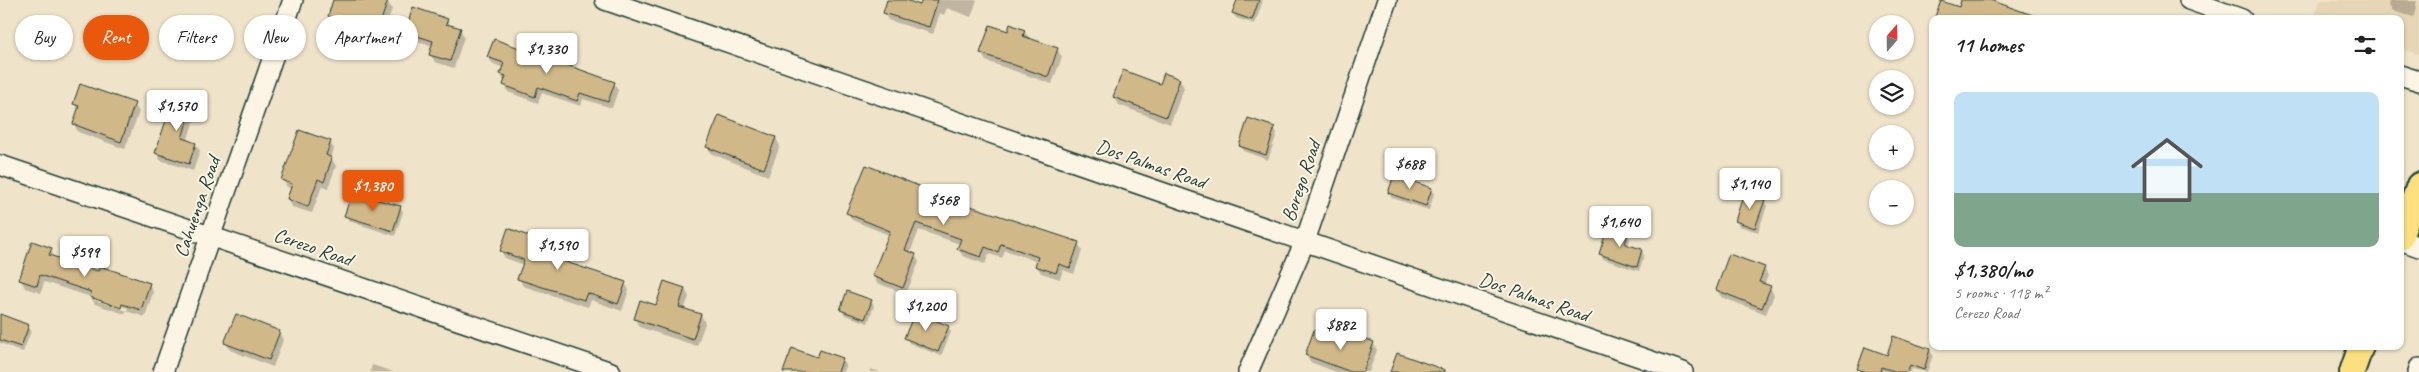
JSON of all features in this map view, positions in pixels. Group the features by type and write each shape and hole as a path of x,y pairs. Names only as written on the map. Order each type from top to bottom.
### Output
{"main road":[{"path":"2404,228 2419,185"},
{"path":"2352,372 2360,350"}],"street":[{"name":"Cahuenga Road","path":"163,372 293,0"},
{"name":"Dos Palmas Road","path":"605,0 1683,372"},
{"name":"Borego Road","path":"1248,372 1305,241 1387,0"},
{"path":"2189,0 2231,15"},
{"path":"2404,75 2419,81"},
{"name":"Cerezo Road","path":"0,165 611,372"},
{"path":"2404,241 2419,247"},
{"path":"2418,372 2419,368"}],"shaded area":[{"path":"2320,0 2419,0 2419,54 2404,50 2404,15 2315,15"}],"building":[{"path":"333,0 388,0 383,15 328,15"},
{"path":"887,0 906,0 920,5 922,0 938,0 929,27 883,13"},
{"path":"1237,0 1259,0 1252,20 1232,13"},
{"path":"1961,0 1990,0 2032,15 1936,15 1941,1 1959,7"},
{"path":"413,7 448,19 446,24 461,28 450,61 429,55 433,41 418,36 418,15 410,15"},
{"path":"1010,24 1025,30 1023,36 1058,48 1048,77 980,53 990,25 1008,31"},
{"path":"494,39 615,82 608,102 580,93 577,101 538,87 535,97 503,85 506,76 500,74 504,63 487,57"},
{"path":"1123,70 1160,84 1164,73 1180,79 1166,117 1113,97"},
{"path":"80,84 135,103 121,142 73,124 79,106 73,104"},
{"path":"175,94 194,100 182,138 196,143 189,164 155,153"},
{"path":"719,115 776,137 764,169 706,147"},
{"path":"1248,118 1275,127 1266,155 1239,146"},
{"path":"299,130 331,141 326,155 332,158 324,182 318,179 308,207 287,199 292,184 281,180"},
{"path":"866,165 929,190 928,192 1079,242 1070,268 1059,264 1056,273 1035,266 1038,257 1001,244 998,252 985,247 981,257 957,249 961,239 916,223 905,250 916,254 903,288 872,276 890,231 846,213"},
{"path":"1394,175 1432,188 1426,206 1388,193"},
{"path":"352,193 401,206 393,231 344,216"},
{"path":"1744,193 1765,200 1755,228 1735,221"},
{"path":"1608,226 1628,233 1625,244 1642,249 1637,267 1599,254"},
{"path":"508,228 549,244 545,255 626,282 618,304 587,293 584,300 517,279 524,260 500,251"},
{"path":"32,241 52,248 49,255 98,271 100,266 150,283 141,310 122,304 121,308 90,297 91,292 40,275 37,286 19,280"},
{"path":"1729,254 1765,267 1759,282 1771,286 1762,308 1716,290"},
{"path":"664,281 685,288 679,307 701,314 693,339 634,319 640,300 656,305"},
{"path":"847,291 872,300 865,319 840,310"},
{"path":"915,312 949,326 938,352 904,338"},
{"path":"0,314 29,325 21,347 0,340"},
{"path":"236,314 280,331 269,360 224,343"},
{"path":"1314,330 1347,342 1350,333 1374,342 1363,372 1351,372 1305,355"},
{"path":"1893,336 1930,350 1924,370 1910,365 1907,372 1897,372 1881,367 1880,372 1866,372 1857,369 1865,347 1887,355"},
{"path":"792,348 817,357 820,350 843,358 838,372 783,372"},
{"path":"1397,353 1445,370 1445,372 1390,372"}]}
